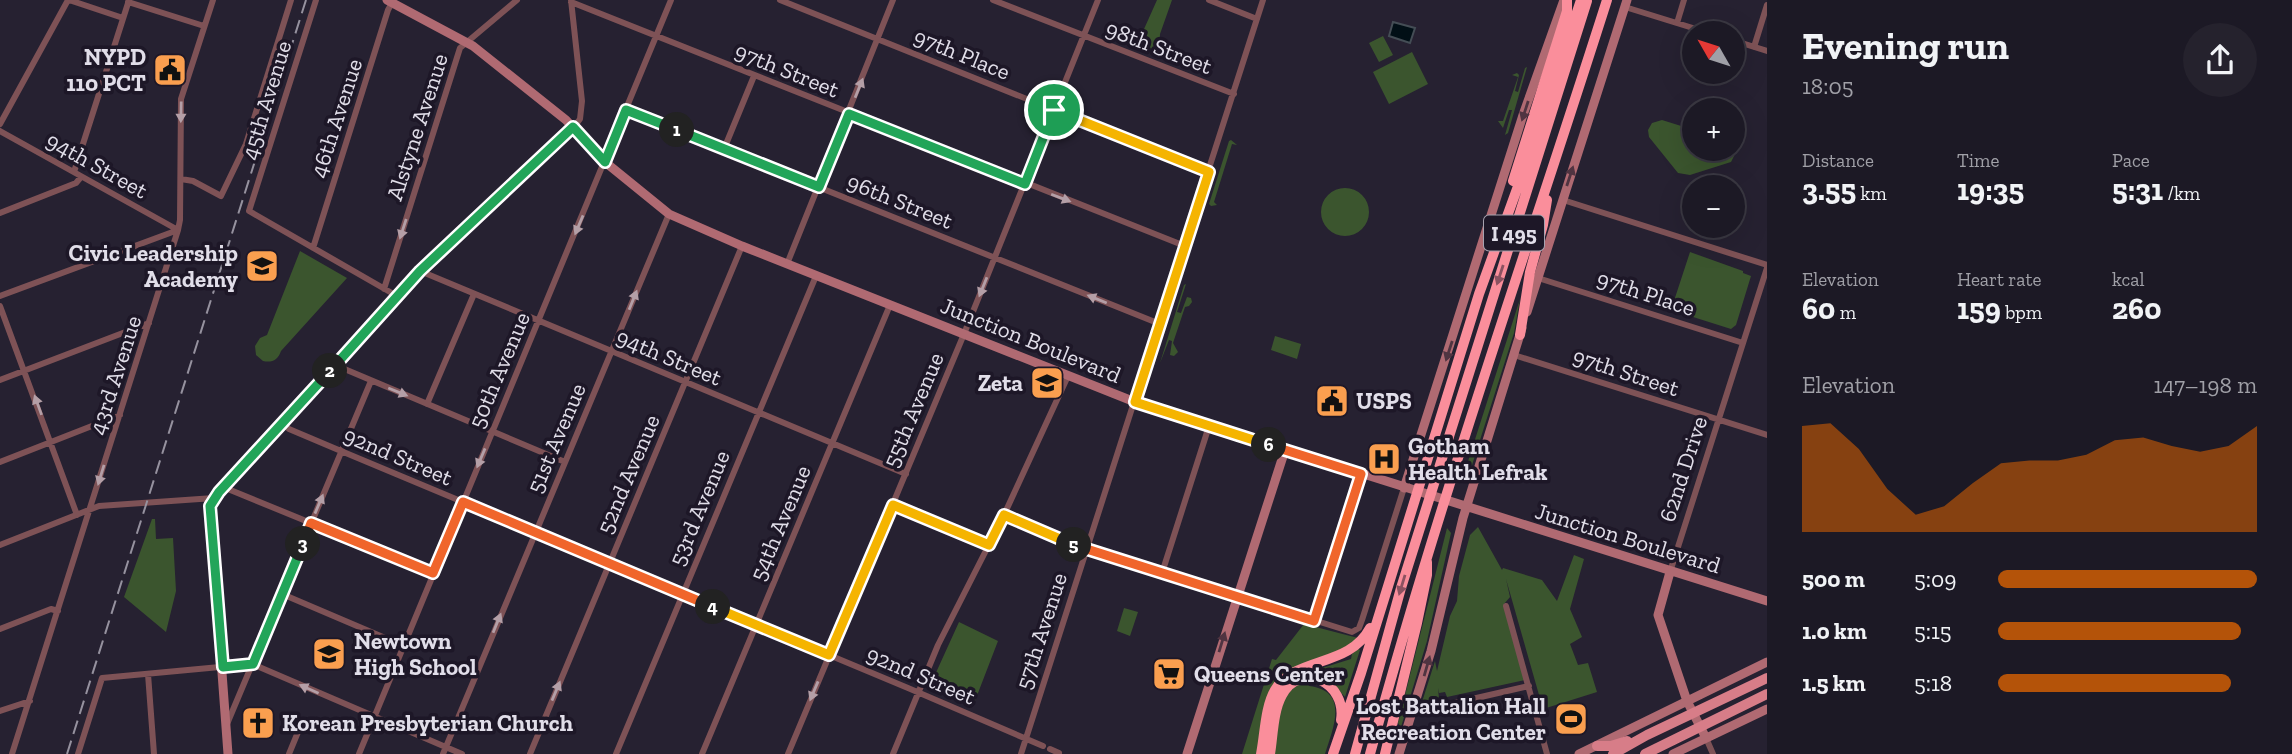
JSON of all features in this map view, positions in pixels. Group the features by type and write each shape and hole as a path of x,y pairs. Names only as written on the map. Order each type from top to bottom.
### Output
{"highway":[{"path":"1333,754 1567,11 1566,0"},
{"path":"1479,295 1535,140 1581,0"},
{"name":"I 495","path":"1355,754 1422,520 1587,0"},
{"name":"I 495","path":"1370,754 1427,552 1607,0"},
{"path":"1520,335 1530,272 1543,225 1551,176"},
{"path":"1261,754 1270,702 1275,690 1289,676 1347,653 1361,642 1373,622 1401,540"},
{"path":"1385,754 1418,623 1427,575 1427,552"},
{"path":"1270,754 1283,693 1295,682 1312,678 1333,688 1341,701 1341,721 1333,754"}],"main road":[{"path":"1404,488 1523,115 1566,0"},
{"name":"Junction Boulevard","path":"391,1 466,43 573,127 605,162 669,214 741,246 1135,402 1767,601"},
{"path":"1399,754 1431,651 1466,508 1626,3"},
{"path":"229,754 210,510 214,498 420,271 573,127"},
{"path":"1187,754 1285,450"},
{"name":"62nd Drive","path":"1670,572 1658,615 1687,701 1706,738"},
{"path":"1579,754 1767,662"},
{"path":"1645,754 1767,678"},
{"path":"1597,746 1611,746 1767,697"},
{"path":"1672,754 1767,709"},
{"path":"1613,754 1647,735"}],"street":[{"path":"0,124 69,0 123,18"},
{"name":"43rd Avenue","path":"12,754 178,230 181,99 213,0"},
{"name":"94th Street","path":"181,178 193,181 221,196 246,144 291,0"},
{"name":"45th Avenue","path":"313,248 249,211 316,0"},
{"name":"Alstyne Avenue","path":"384,289 460,48 517,0"},
{"name":"50th Avenue","path":"359,754 671,0"},
{"name":"97th Place","path":"780,0 1209,172"},
{"path":"788,264 893,0"},
{"name":"98th Street","path":"993,0 1234,94"},
{"name":"55th Avenue","path":"788,754 964,334 1098,0"},
{"path":"1209,0 1257,19"},
{"name":"57th Avenue","path":"1021,754 1263,0"},
{"path":"1677,23 1684,0"},
{"path":"74,172 129,1 204,26"},
{"name":"46th Avenue","path":"313,248 391,1"},
{"path":"571,1 582,101 580,119 573,127"},
{"name":"97th Street","path":"571,1 1185,246"},
{"path":"1626,3 1682,25"},
{"path":"1754,47 1767,5"},
{"path":"1745,44 1767,51"},
{"path":"724,149 754,76"},
{"name":"96th Street","path":"626,110 1160,324"},
{"name":"94th Street","path":"0,131 178,230"},
{"path":"0,213 76,183 81,177"},
{"path":"1563,200 1767,267"},
{"name":"51st Avenue","path":"445,751 669,214"},
{"path":"0,296 178,230"},
{"name":"52nd Avenue","path":"530,754 741,246"},
{"path":"313,248 397,296"},
{"name":"62nd Drive","path":"1670,572 1767,267"},
{"name":"94th Street","path":"420,271 906,474"},
{"name":"53rd Avenue","path":"616,754 816,276"},
{"name":"97th Place","path":"1538,278 1743,343"},
{"path":"427,404 474,294"},
{"name":"54th Avenue","path":"702,754 890,305"},
{"path":"0,306 77,515"},
{"path":"0,380 149,323"},
{"name":"97th Street","path":"1514,355 1767,435"},
{"path":"335,365 565,462"},
{"path":"893,754 938,645 1004,515 1068,376"},
{"path":"226,725 371,381"},
{"path":"0,462 120,415"},
{"name":"92nd Street","path":"282,423 289,429 1059,752"},
{"path":"1162,573 1209,426"},
{"path":"1314,621 1361,474"},
{"path":"223,487 433,573"},
{"path":"1004,515 1086,549 1355,632 1362,620 1404,488"},
{"path":"0,545 99,506 214,498"},
{"path":"893,505 989,545"},
{"path":"282,594 404,646"},
{"path":"1506,606 1548,754"},
{"path":"0,629 51,609 58,611"},
{"path":"78,754 102,678 253,664 445,751 461,754"},
{"path":"148,674 154,754"},
{"path":"1411,713 1529,686"},
{"path":"0,711 30,701"},
{"path":"289,754 299,732"},
{"path":"1706,738 1713,754"}],"green space":[{"path":"1157,0 1172,0 1160,34 1159,56 1136,47"},
{"path":"1383,36 1393,55 1379,62 1369,43"},
{"path":"1412,52 1428,84 1389,104 1373,72"},
{"path":"1527,67 1508,133 1505,135 1512,110 1509,110 1503,128 1498,121 1503,121 1518,77 1512,75 1519,75 1515,91 1518,92"},
{"path":"1662,120 1682,126 1682,161 1732,161 1690,175 1678,173 1649,137 1648,130 1652,123"},
{"path":"1231,140 1237,145 1232,144 1214,202 1217,205 1211,206 1209,204"},
{"path":"1345,188 1354,189 1362,195 1368,203 1368,221 1362,229 1354,235 1345,236 1336,235 1328,229 1322,221 1321,212 1322,203 1328,195 1336,189"},
{"path":"300,251 347,278 276,359 263,361 256,355 255,346 260,338 267,335"},
{"path":"1690,252 1751,276 1736,325 1731,329 1671,310"},
{"path":"1186,284 1177,312 1181,313 1187,297 1191,298 1192,302 1185,307 1173,343 1178,352 1174,356 1170,355 1172,341 1169,340 1160,363 1184,285"},
{"path":"1520,299 1514,333 1467,481 1462,480"},
{"path":"1275,336 1301,344 1297,359 1271,350"},
{"path":"152,519 155,519 156,539 173,538 176,591 166,632 124,597"},
{"path":"1478,527 1502,570 1503,568 1542,580 1557,601 1574,555 1584,559 1570,609 1582,637 1570,644 1578,665 1588,663 1597,692 1543,709 1506,579 1510,597 1504,604 1525,680 1447,697 1445,692 1439,693 1438,688 1439,699 1422,702 1435,661 1437,671 1450,616 1457,601 1459,576 1470,535"},
{"path":"1447,528 1451,533 1427,641 1401,727 1398,723"},
{"path":"1124,608 1138,612 1130,636 1117,631"},
{"path":"959,622 998,641 973,706 929,688"},
{"path":"1304,624 1358,638 1352,645 1290,670 1256,754 1242,754 1272,659 1276,660"},
{"path":"1358,649 1360,650 1345,697 1332,683 1306,675 1351,659"},
{"path":"1302,683 1322,689 1330,695 1334,703 1334,722 1325,754 1273,754 1282,704 1293,688"}],"shaded area":[{"path":"1393,22 1415,28 1410,43 1389,36"}],"railway":[{"path":"67,754 306,0"}],"place":[{"name":"NYPD 110 PCT","path":"170,70"},
{"name":"Civic Leadership Academy","path":"262,266"},
{"name":"Zeta","path":"1047,383"},
{"name":"USPS","path":"1332,401"},
{"name":"Gotham Health Lefrak","path":"1384,459"},
{"name":"Newtown High School","path":"329,654"},
{"name":"Queens Center","path":"1169,674"},
{"name":"Lost Battalion Hall Recreation Center","path":"1571,719"},
{"name":"Korean Presbyterian Church","path":"258,723"}],"route":[{"path":"626,110 819,187 849,114 1025,184 1054,110 1209,172 1135,402 1361,474 1314,621 1077,546 1004,515 989,545 893,505 829,655 463,502 433,573 311,523 253,664 223,667 210,510 214,498 420,271 573,127 605,162 626,110"}]}
